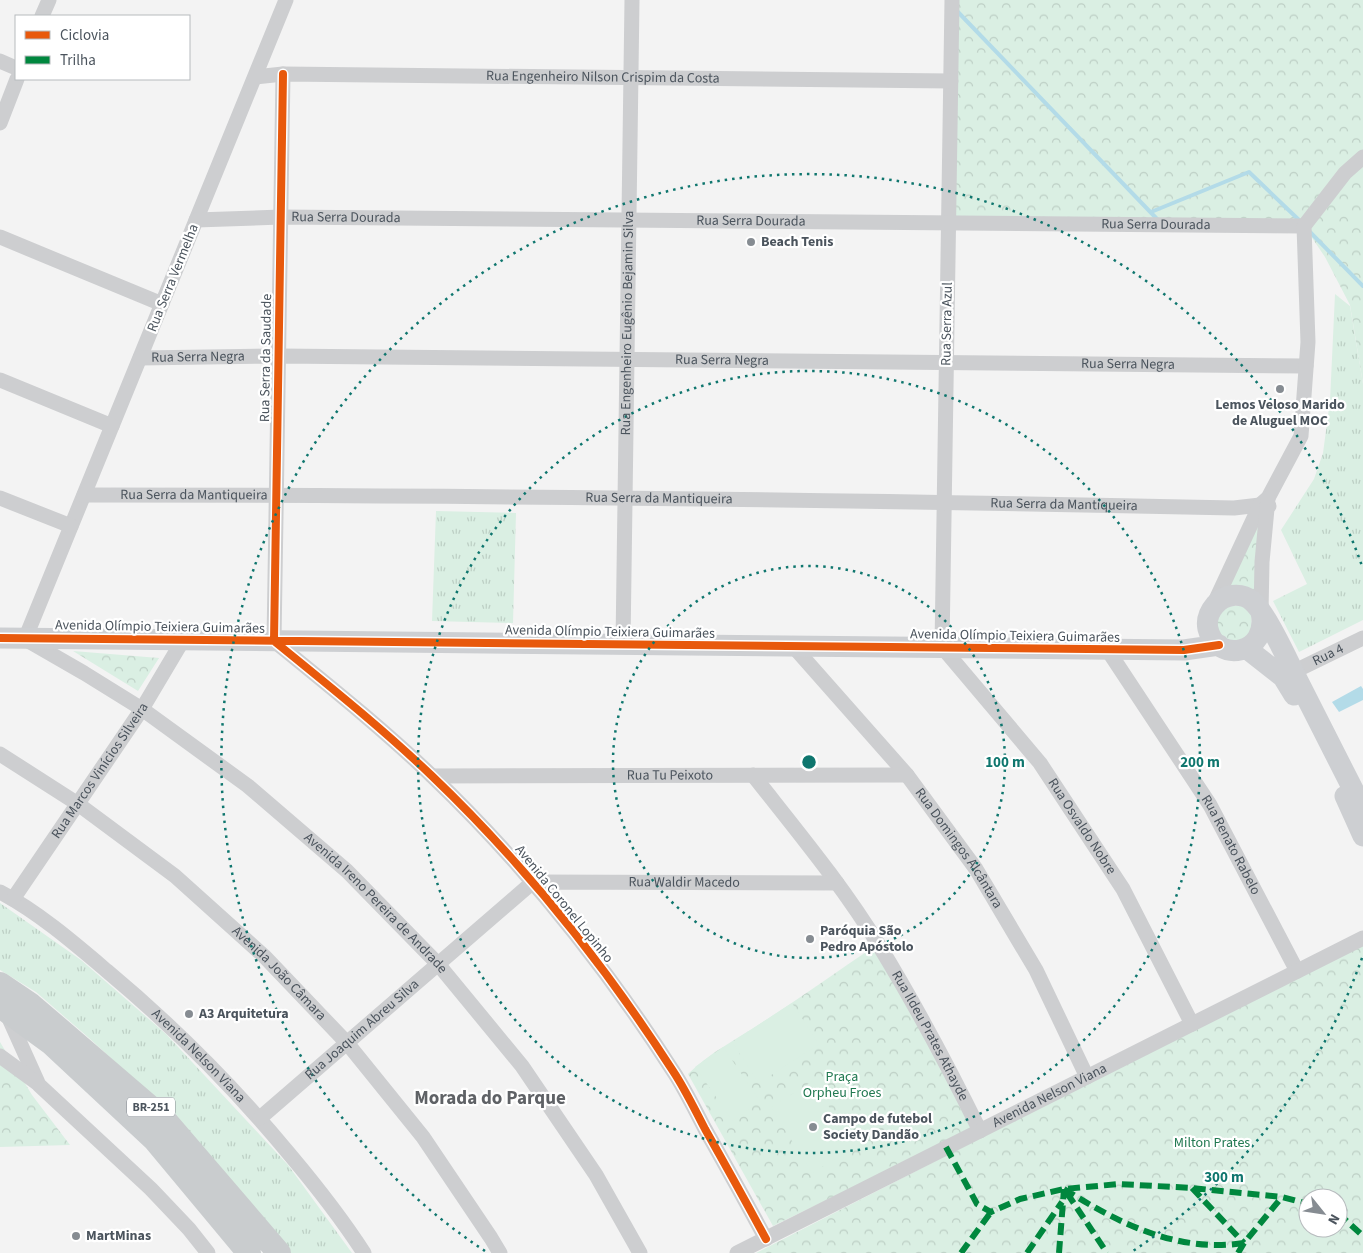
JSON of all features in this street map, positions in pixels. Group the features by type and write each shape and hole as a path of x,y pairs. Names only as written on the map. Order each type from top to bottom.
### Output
{"main road":[{"name":"BR-251","path":"0,984 32,1004 164,1119 279,1253"},
{"path":"2,1007 51,1043 155,1140 248,1253"}],"street":[{"path":"42,15 49,0"},
{"name":"Rua Serra Vermelha","path":"25,639 286,0"},
{"name":"Rua Engenheiro Eugênio Bejamin Silva","path":"623,644 632,0"},
{"name":"Rua Serra Azul","path":"942,648 952,0"},
{"path":"0,61 15,68"},
{"name":"Rua Engenheiro Nilson Crispim da Costa","path":"255,77 283,74 951,81"},
{"name":"Rua Serra da Saudade","path":"274,641 283,74"},
{"path":"0,123 17,80"},
{"path":"1184,650 1212,608 1301,436 1308,342 1304,226 1345,173 1363,157"},
{"name":"Rua Serra Dourada","path":"196,220 281,217 1304,226"},
{"path":"0,237 162,304"},
{"name":"Rua Serra Negra","path":"140,358 279,356 1306,366"},
{"path":"0,380 112,426"},
{"name":"Rua Serra da Mantiqueira","path":"84,495 277,495 944,502 1264,508"},
{"path":"0,498 71,526"},
{"path":"1264,508 1261,612 1262,629 1259,637 1254,644 1232,651 1219,645 1213,640 1209,632 1207,624 1212,608 1225,597 1242,596 1257,605 1261,612 1280,642 1294,672 1348,791 1363,836"},
{"name":"Avenida Olímpio Teixiera Guimarães","path":"0,638 1184,650 1219,645"},
{"name":"Rua 4","path":"1294,672 1363,638"},
{"name":"Avenida Ireno Pereira de Andrade","path":"25,639 142,709 248,786 340,865 438,964 522,1066 596,1175 640,1253"},
{"name":"Rua Marcos Vinícios Silveira","path":"6,896 78,804 142,709 183,640"},
{"name":"Avenida Coronel Lopinho","path":"274,641 355,706 432,776 484,828 533,882 630,1007 674,1072 766,1239"},
{"name":"Rua Domingos Alcântara","path":"793,646 907,774 976,870 1036,970 1087,1077"},
{"name":"Rua Osvaldo Nobre","path":"942,648 1040,763 1124,889 1192,1024"},
{"path":"1246,648 1283,677 1348,791 1363,809"},
{"name":"Rua Renato Rabelo","path":"1107,649 1210,805 1297,971"},
{"name":"Avenida João Câmara","path":"0,754 78,804 175,876 264,956 347,1043 423,1137 500,1253"},
{"name":"Rua Tu Peixoto","path":"432,776 907,774"},
{"name":"Rua Ildeu Prates Athayde","path":"754,775 837,883 879,945 934,1039 980,1131"},
{"name":"Rua Joaquim Abreu Silva","path":"260,1118 533,882"},
{"name":"Rua Waldir Macedo","path":"533,882 837,883"},
{"name":"Avenida Nelson Viana","path":"6,896 80,948 143,1001 203,1058 260,1118 313,1182 364,1253"},
{"name":"Avenida Nelson Viana","path":"737,1253 1363,938"},
{"path":"2,1007 39,1085"},
{"path":"0,1056 39,1085 152,1189 208,1253"}],"green space":[{"path":"952,0 1363,0 1363,384 1350,305 1325,257 1304,226 948,224"},
{"path":"1335,294 1350,306 1363,384 1363,620 1299,652 1273,601 1307,584 1281,530 1314,479 1323,453 1330,401"},
{"path":"436,511 516,513 513,623 432,621"},
{"path":"1264,516 1258,590 1227,594 1232,574"},
{"path":"1252,604 1251,642 1216,639 1215,608"},
{"path":"73,651 159,658 138,691"},
{"path":"0,903 81,960 166,1034 288,1165 352,1253 290,1253 173,1115 36,992 0,970"},
{"name":"Milton Prates","path":"1363,942 1363,1253 756,1253"},
{"name":"Praça Orpheu Froes","path":"872,948 930,1040 975,1128 773,1226 688,1074 714,1053 789,1005"},
{"path":"792,1003 819,1044 759,1083 732,1042"},
{"path":"0,1042 32,1095 70,1145 0,1147"},
{"path":"723,1047 760,1101 733,1121 695,1067"},
{"name":"Campo de futebol Society Dandão","path":"813,1081 854,1147 812,1173 771,1107"}],"water":[{"path":"1361,686 1363,689 1363,700 1339,712 1332,702"}],"waterway":[{"path":"957,11 1158,220"},
{"path":"1151,212 1249,172 1299,220"},
{"path":"1309,231 1363,286"}],"marked path":[{"path":"946,1147 977,1204 991,1212 1020,1199 1064,1189 1119,1184 1192,1188 1282,1197 1298,1201"},
{"path":"1192,1188 1244,1243"},
{"path":"1064,1189 1127,1224 1172,1239 1195,1244 1244,1243"},
{"path":"1059,1253 1064,1189"},
{"path":"1067,1193 1107,1253"},
{"path":"1238,1253 1282,1197"},
{"path":"1027,1253 1062,1202"},
{"path":"961,1253 991,1212"},
{"path":"1348,1222 1363,1236"}],"cycle path":[{"path":"283,74 274,641 335,690 432,776 499,844 561,916 647,1031 677,1078 766,1239"},
{"path":"0,638 1184,650 1219,645"}],"place":[{"name":"Beach Tenis","path":"751,242"},
{"name":"Lemos Veloso Marido de Aluguel MOC","path":"1280,389"},
{"name":"Paróquia São Pedro Apóstolo","path":"810,939"},
{"name":"A3 Arquitetura","path":"189,1014"},
{"name":"Campo de futebol Society Dandão","path":"813,1127"},
{"name":"MartMinas","path":"76,1236"}],"district":[{"name":"Morada do Parque","path":"490,1098"}]}
